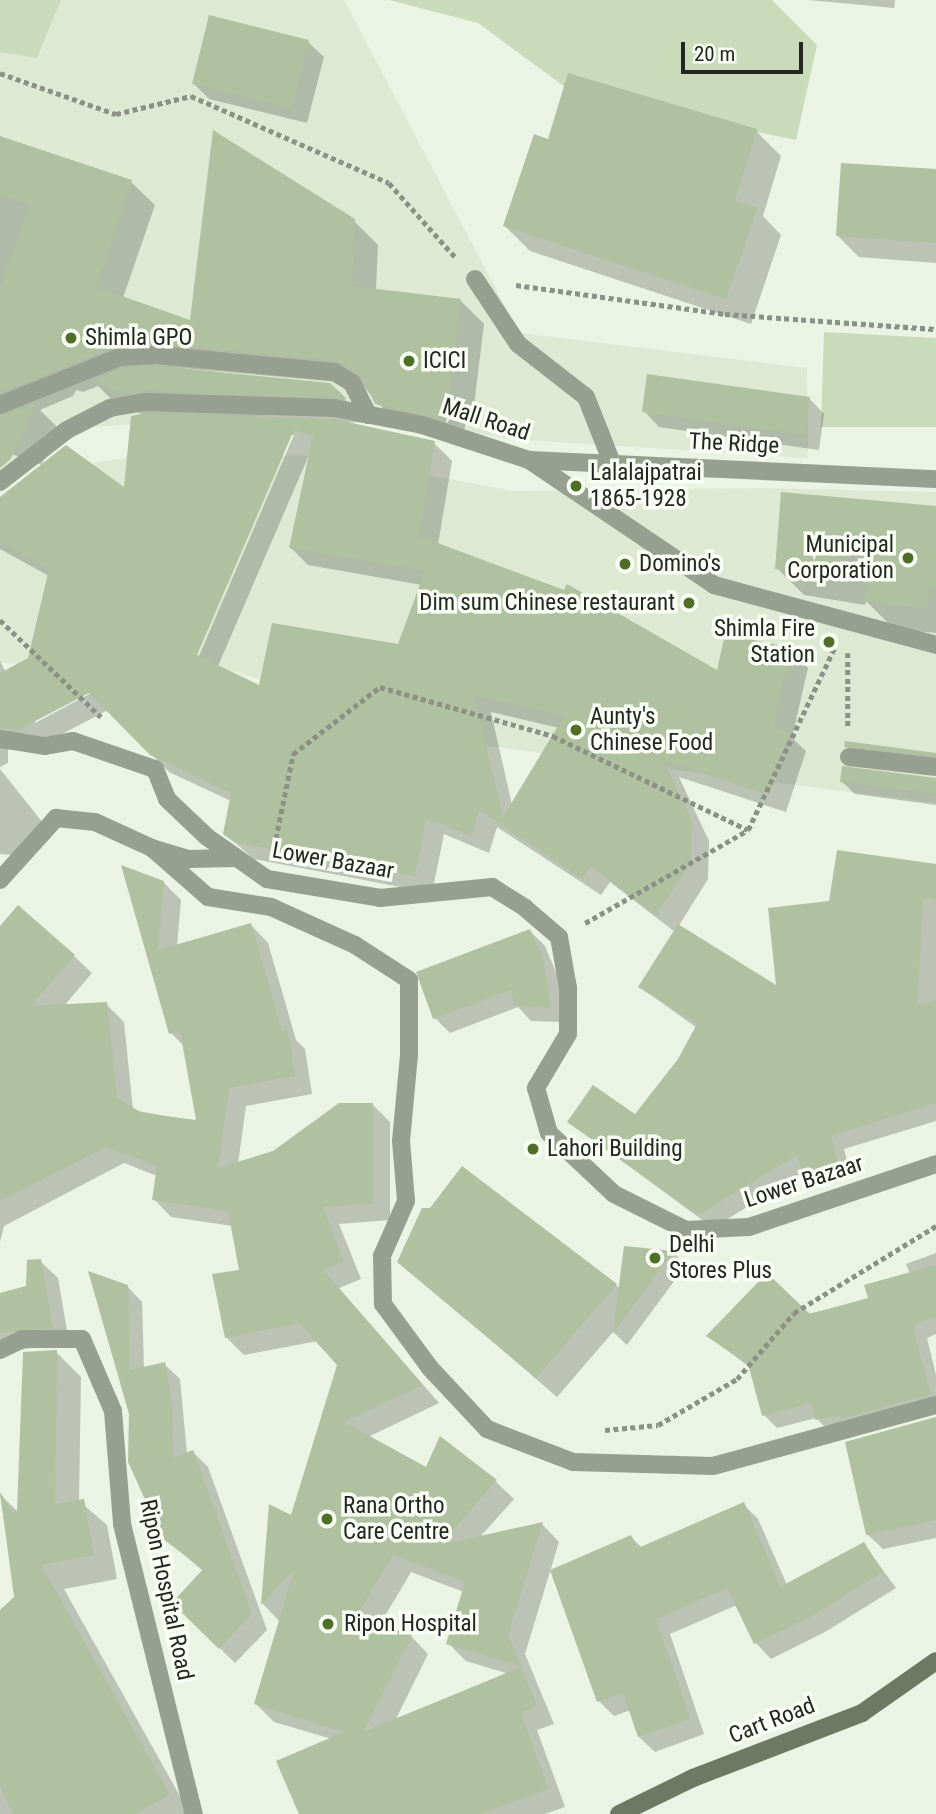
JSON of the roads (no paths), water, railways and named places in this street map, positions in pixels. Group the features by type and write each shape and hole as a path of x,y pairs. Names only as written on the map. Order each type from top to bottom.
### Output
{"main road":[{"name":"Cart Road","path":"619,1814 693,1779 862,1713 936,1661"}],"street":[{"path":"475,279 519,344 586,397 612,463"},
{"path":"0,405 120,357 157,355 334,372 352,383 368,415"},
{"name":"Mall Road","path":"0,482 67,430 110,408 145,402 334,408 422,425 529,460 714,585 936,645"},
{"name":"The Ridge","path":"529,460 936,479"},
{"name":"Lower Bazaar","path":"0,738 45,746 73,741 155,769 167,799 235,858 267,879 380,898 492,887 559,937 568,988 568,1034 536,1088 539,1107 549,1133 614,1194 686,1230 749,1227 936,1164"},
{"path":"849,757 936,767"},
{"path":"0,880 56,818 95,822 152,848 189,859 235,858"},
{"path":"152,848 208,897 271,907 355,945 409,980 409,1055 401,1141 406,1201 382,1256 383,1304 430,1368 487,1429 573,1462 713,1466 936,1405"},
{"name":"Ripon Hospital Road","path":"0,1350 23,1339 82,1339 108,1399 122,1524 194,1814"}],"place":[{"name":"Shimla GPO","path":"71,338"},
{"name":"ICICI","path":"409,361"},
{"name":"Lalalajpatrai 1865-1928","path":"576,486"},
{"name":"Municipal Corporation","path":"908,558"},
{"name":"Domino's","path":"625,564"},
{"name":"Dim sum Chinese restaurant","path":"689,603"},
{"name":"Shimla Fire Station","path":"829,642"},
{"name":"Aunty's Chinese Food","path":"576,730"},
{"name":"Lahori Building","path":"533,1149"},
{"name":"Delhi Stores Plus","path":"655,1258"},
{"name":"Rana Ortho Care Centre","path":"327,1519"},
{"name":"Ripon Hospital","path":"328,1624"}]}
